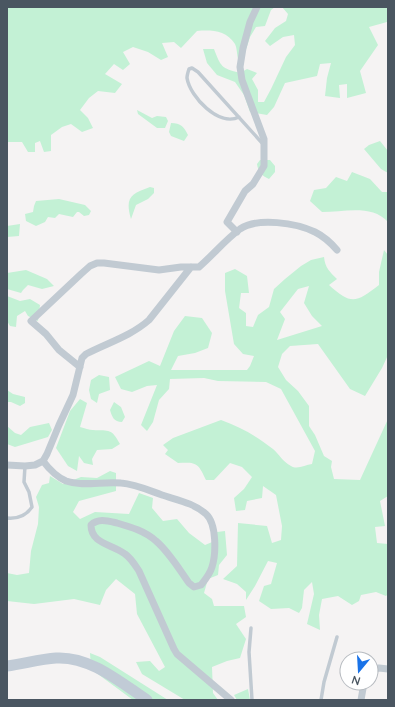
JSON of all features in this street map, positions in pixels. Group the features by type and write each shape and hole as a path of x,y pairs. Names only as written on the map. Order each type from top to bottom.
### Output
{"main road":[{"path":"7,666 56,658 78,660 90,664 104,672 147,700"}],"street":[{"path":"237,232 227,222 246,191 264,166 264,139 242,80 240,67 250,22 257,7"},
{"path":"80,367 59,350 46,334 31,321 90,266 104,262 160,270 181,267 199,267 241,229 253,224 262,223 278,223 296,226 315,232 325,238 337,250"},
{"path":"7,465 35,465 43,461 73,395 82,358 86,354 132,332 149,320 191,267"},
{"path":"43,461 49,469 64,480 77,483 122,483 140,486 195,506 207,515 214,531 215,547 212,566 209,575 201,586 194,587 189,583 156,541 137,529 104,521 95,521 91,525 91,530 92,535 98,540 118,549 132,560 139,571 177,654 231,700"}],"lane":[{"path":"239,117 236,119 224,118 211,113 193,93 187,78 189,69 192,68 198,72 239,117 265,146"},
{"path":"7,518 22,516 32,507 30,492 24,482 25,466"},
{"path":"251,628 249,652 252,700"},
{"path":"321,700 324,682 337,637"}],"green space":[{"path":"7,7 275,7 271,10 265,26 256,27 250,37 244,56 238,59 236,46 231,39 223,33 208,31 197,31 181,48 174,42 162,43 168,57 161,60 148,52 133,47 123,52 130,64 123,70 114,64 105,74 122,84 115,93 98,91 89,98 80,110 88,118 93,128 82,132 71,124 62,127 51,135 51,151 44,152 40,141 35,143 35,152 28,152 22,142 7,142"},
{"path":"282,7 388,7 388,23 369,27 378,45 360,71 366,93 347,98 347,84 339,85 340,98 325,96 327,78 331,63 320,64 317,76 285,83 274,107 267,115 250,112 244,95 235,82 217,75 207,63 203,49 214,49 222,66 229,70 240,73 247,69 257,73 252,79 258,90 258,102 264,102 286,57 295,45 294,35 283,37 270,46 265,41 275,28 286,21 288,14"},
{"path":"137,110 152,118 157,116 166,117 168,121 165,128 157,128 138,114"},
{"path":"171,123 182,126 185,130 188,135 184,141 171,136 169,132"},
{"path":"380,141 388,151 388,173 381,169 364,149 369,145"},
{"path":"260,160 270,160 275,166 275,172 269,179 262,175 258,169 257,164"},
{"path":"352,172 370,179 382,192 388,192 388,222 381,216 366,211 348,210 322,212 310,201 314,190 326,188 336,177 347,181"},
{"path":"150,187 154,188 154,193 148,199 136,205 131,219 129,212 129,201 138,192"},
{"path":"59,199 85,205 91,211 89,215 84,216 77,212 73,217 59,214 55,218 48,217 45,222 36,226 26,221 25,214 33,212 36,201"},
{"path":"20,224 19,236 7,237 7,226"},
{"path":"384,250 388,255 388,355 365,396 350,389 318,344 290,346 282,354 278,367 286,380 298,391 309,406 309,426 315,435 324,456 332,461 331,467 334,479 360,480 388,419 388,496 380,501 385,526 375,527 377,543 388,544 388,594 386,596 376,592 361,595 359,601 352,605 338,596 322,599 319,615 320,630 307,624 314,594 312,582 304,590 302,608 299,613 289,608 271,609 259,601 264,586 271,584 277,563 268,561 246,600 246,592 237,584 223,579 237,566 238,523 267,526 272,543 281,540 282,526 276,495 263,486 262,498 247,501 245,510 236,511 234,498 244,489 252,477 242,467 230,463 214,480 206,480 199,467 193,463 178,463 165,454 168,450 163,445 173,438 221,420 248,432 261,440 293,467 312,464 315,451 281,389 266,382 218,381 204,378 170,379 169,389 159,400 153,422 147,431 141,425 157,385 147,386 132,392 121,389 115,377 149,361 160,366 174,331 185,316 202,318 212,333 208,348 195,353 178,356 171,370 247,370 254,356 243,354 234,344 225,291 225,273 235,269 247,276 249,293 241,293 239,308 246,313 246,326 253,327 258,315 269,307 274,289 301,266 311,260 324,257 327,267 337,279 329,285 348,299 359,298 379,285 379,272","holes":["309,286 304,303 312,316 322,326 277,340 285,319 280,312 298,289"]},
{"path":"26,270 47,279 54,286 42,289 28,285 21,293 7,289 7,273"},
{"path":"7,296 20,301 30,299 40,305 38,321 28,316 25,311 17,316 16,327 10,326 7,321"},
{"path":"99,375 109,377 110,390 99,394 97,403 91,399 89,390 91,380"},
{"path":"7,390 13,394 25,397 25,403 20,406 7,402"},
{"path":"80,399 87,403 80,427 91,430 110,431 120,444 112,449 97,450 92,459 93,465 84,463 79,456 77,471 68,466 56,448 70,411"},
{"path":"114,402 121,407 125,417 122,422 114,419 110,410"},
{"path":"49,423 52,430 48,437 15,447 7,444 7,426 15,433 21,435 30,427"},
{"path":"110,471 116,473 116,491 79,501 73,512 80,519 95,512 129,514 139,493 153,498 152,508 163,521 177,519 189,533 205,545 217,540 217,532 225,531 227,555 219,565 218,575 208,579 204,593 212,599 214,606 244,606 246,617 236,624 246,639 240,658 212,667 213,693 218,700 185,700 142,674 136,662 150,661 159,671 165,667 137,614 135,594 116,579 106,590 100,605 74,599 34,604 7,601 7,573 17,575 29,573 31,551 38,524 39,507 36,497 42,485 49,483 50,476 63,484 81,477 97,478"},
{"path":"90,653 100,657 168,700 133,700 91,669"},
{"path":"248,689 250,700 237,700 234,695"}]}
